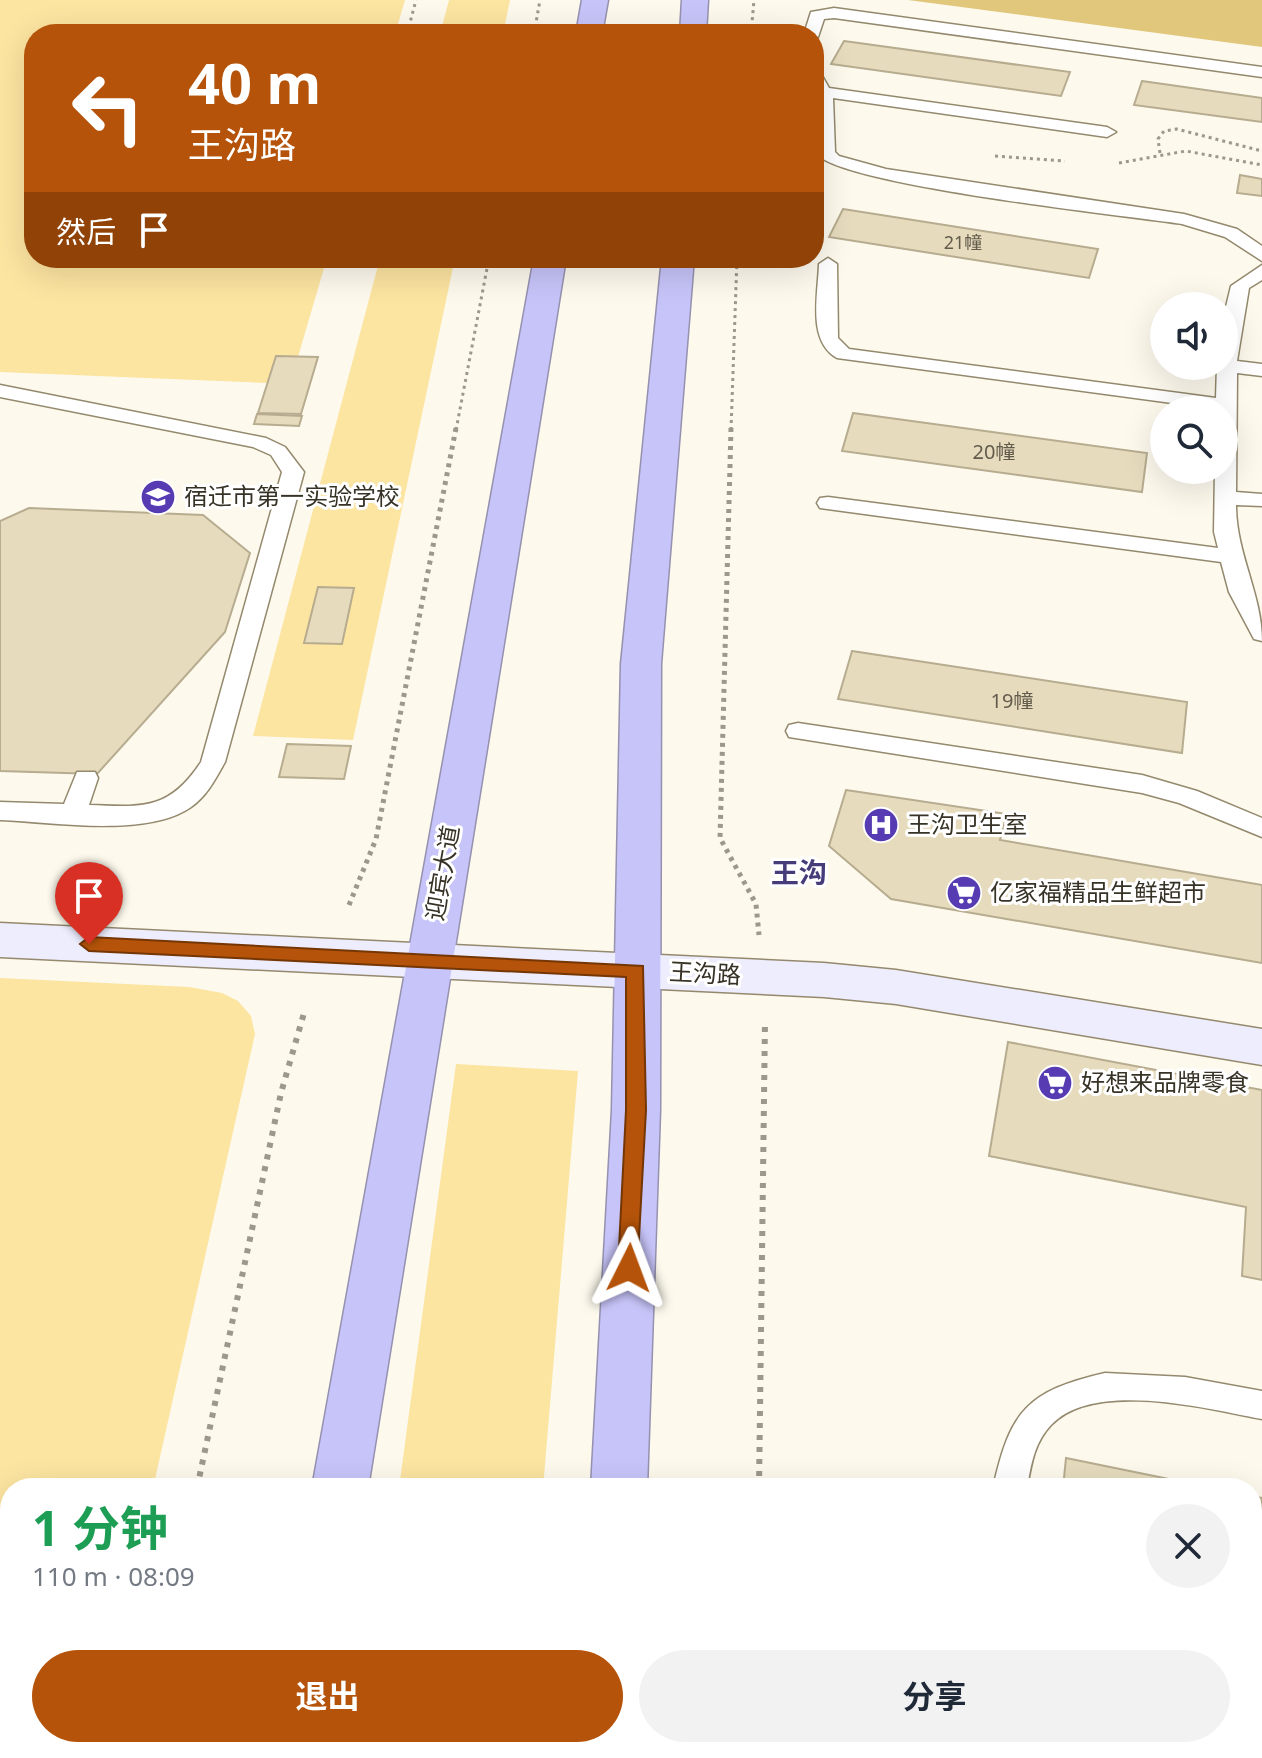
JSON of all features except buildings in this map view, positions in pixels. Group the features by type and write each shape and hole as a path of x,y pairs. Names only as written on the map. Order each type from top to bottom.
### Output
{"highway":[{"path":"591,24 595,0"},
{"path":"694,24 695,0"},
{"name":"迎宾大道","path":"342,1478 548,268"},
{"path":"619,1478 636,1110 641,664 677,268"}],"street":[{"name":"王沟路","path":"0,940 762,976 896,987 1262,1047"}],"lane":[{"path":"815,24 817,15 834,13 1262,72"},
{"path":"1107,132 824,92 826,154 833,160 885,174 1184,219 1231,233 1262,255"},
{"path":"828,264 828,338 832,347 844,354 1159,396"},
{"path":"1238,295 1240,286 1262,271"},
{"path":"1238,367 1262,370"},
{"path":"0,391 259,442 278,451 293,472 213,762 192,796 165,810 143,816 0,811"},
{"path":"1226,484 1225,532 1232,557 1255,606 1262,634"},
{"path":"1226,498 1262,500"},
{"path":"828,503 1232,557"},
{"path":"798,731 1142,784 1188,797 1262,828"},
{"path":"73,814 86,778"},
{"path":"1011,1478 1015,1448 1032,1422 1058,1400 1098,1387 1151,1384 1262,1405"}],"path":[{"path":"410,24 416,0"},
{"path":"536,24 540,0"},
{"path":"752,24 754,0"},
{"path":"1160,153 1158,139 1164,131 1176,128 1203,131 1244,149 1262,151"},
{"path":"349,905 376,839 487,268"},
{"path":"737,268 719,802 720,838 756,904 765,1021 759,1478"},
{"path":"199,1478 281,1093 304,1013"}],"shaded area":[{"path":"0,0 405,0 398,24 24,24 24,268 324,268 290,384 0,372"},
{"path":"449,0 510,0 505,24 443,24"},
{"path":"908,0 1262,0 1262,47"},
{"path":"377,268 453,268 353,740 253,736"},
{"path":"0,978 189,987 222,993 238,1001 251,1016 255,1034 155,1478 0,1478"},
{"path":"456,1064 578,1071 544,1478 400,1478"}],"place":[{"name":"宿迁市第一实验学校","path":"158,497"},
{"name":"王沟卫生室","path":"881,825"},
{"name":"亿家福精品生鲜超市","path":"964,893"},
{"name":"好想来品牌零食","path":"1055,1083"}],"district":[{"name":"王沟","path":"799,873"}],"route":[{"path":"89,944 636,971 636,1110 629,1268"}]}
